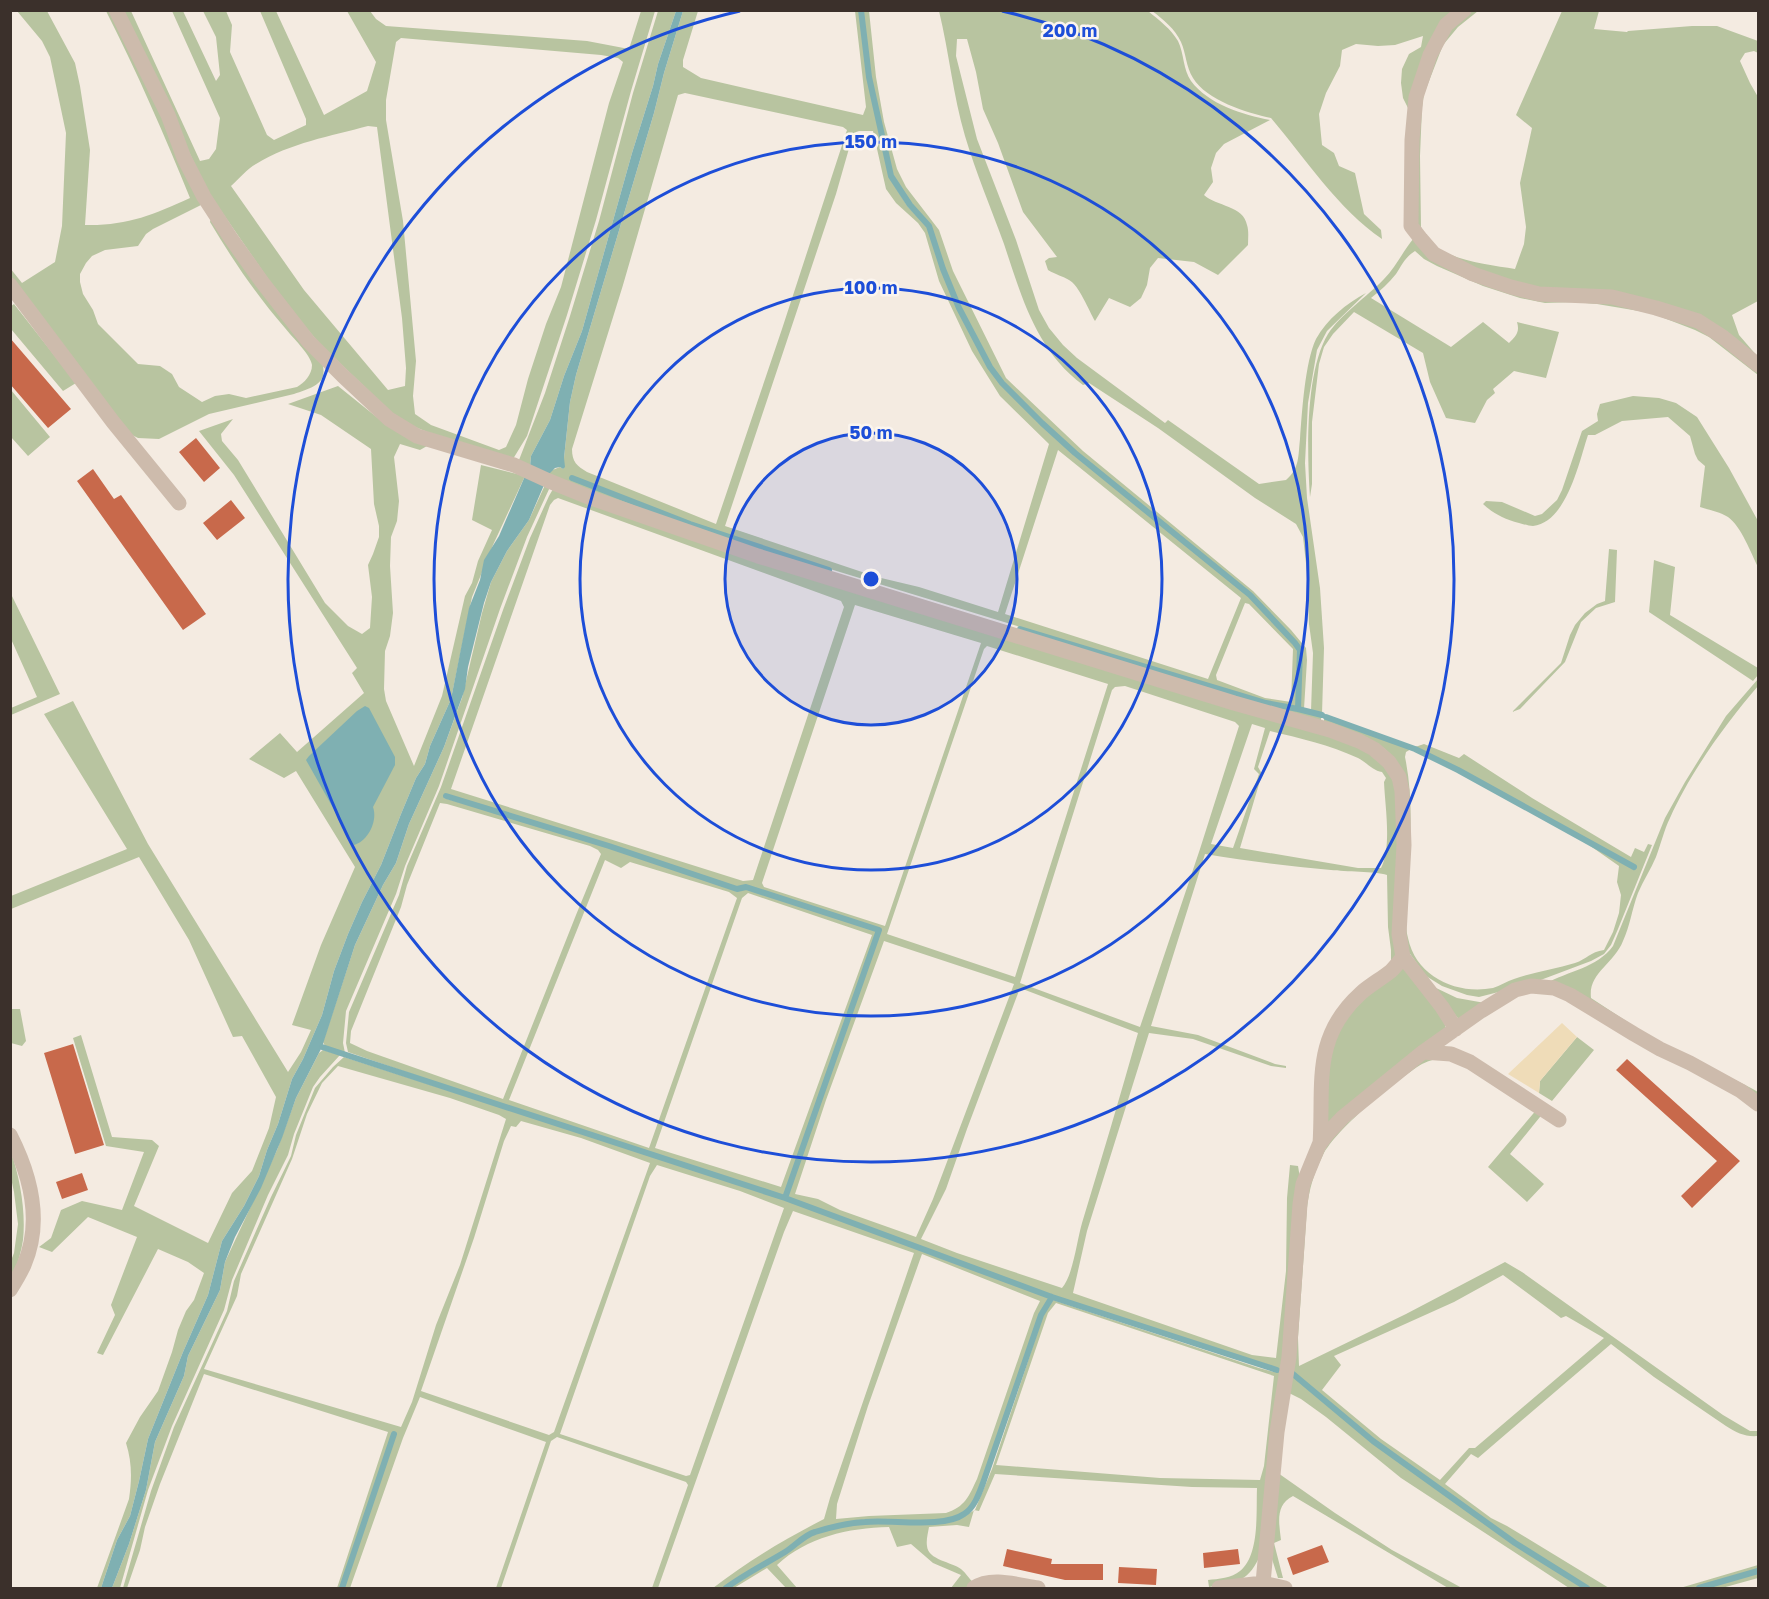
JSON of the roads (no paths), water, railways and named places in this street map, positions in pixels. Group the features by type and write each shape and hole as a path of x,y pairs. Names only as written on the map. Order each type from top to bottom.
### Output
{"street":[{"path":"116,10 168,115 184,158 204,197 230,237 308,341 389,419 417,436 514,465 549,481 758,556 1234,704 1330,730 1374,749 1389,762 1399,777 1402,790 1404,845 1399,934 1403,957 1456,1029"},
{"path":"1464,10 1446,26 1430,55 1416,97 1412,140 1411,226 1421,239 1434,254 1473,274 1511,287 1539,294 1612,297 1698,321 1723,337 1758,365"},
{"path":"10,285 113,422 179,503"},
{"path":"1320,1145 1321,1076 1324,1051 1333,1027 1345,1009 1361,992 1391,970 1403,957"},
{"path":"1263,1583 1277,1432 1289,1357 1303,1184 1320,1145 1343,1117 1424,1052 1481,1011 1515,990 1531,986 1554,988 1570,995 1660,1049 1741,1091 1758,1104"},
{"path":"1424,1052 1452,1054 1470,1062 1559,1120"},
{"path":"10,1135 16,1145 32,1194 34,1214 32,1240 24,1265 10,1290"},
{"path":"974,1588 991,1581 1038,1588"},
{"path":"1219,1588 1263,1583 1285,1588"}],"water":[{"path":"676,11 683,11 576,375 570,402 565,467 555,468 549,474 530,467 531,456 550,420 582,331 658,64"},
{"path":"525,476 544,485 529,520 507,551 491,582 468,667 465,689 444,747 409,824 396,863 355,945 322,1047 296,1098 261,1188 235,1237 225,1262 220,1290 188,1356 184,1376 155,1442 146,1490 112,1588 101,1588 117,1540 130,1516 148,1439 208,1295 222,1241 244,1206 259,1176 292,1079 322,1015 334,971 348,934 381,865 451,699 469,608 480,580 484,560 499,536"},
{"path":"365,706 369,708 395,757 395,765 373,807 374,818 371,830 364,839 354,845 306,760"}],"waterway":[{"path":"861,10 869,77 891,176 910,205 929,226 959,308 990,367 1002,383 1075,453 1250,595 1295,643 1300,650 1298,709"},
{"path":"572,478 690,524 829,570"},
{"path":"1020,629 1266,703 1322,715"},
{"path":"1326,717 1415,749 1458,770 1634,867"},
{"path":"446,796 609,846 737,889 746,887 879,930 785,1198"},
{"path":"322,1047 785,1198 1052,1297 1277,1370"},
{"path":"726,1588 815,1532 876,1521 943,1521 955,1519 968,1511 980,1492 1041,1315 1052,1297"},
{"path":"1293,1374 1373,1441 1515,1543 1587,1588"},
{"path":"342,1588 394,1434"},
{"path":"1699,1588 1758,1571"}]}
